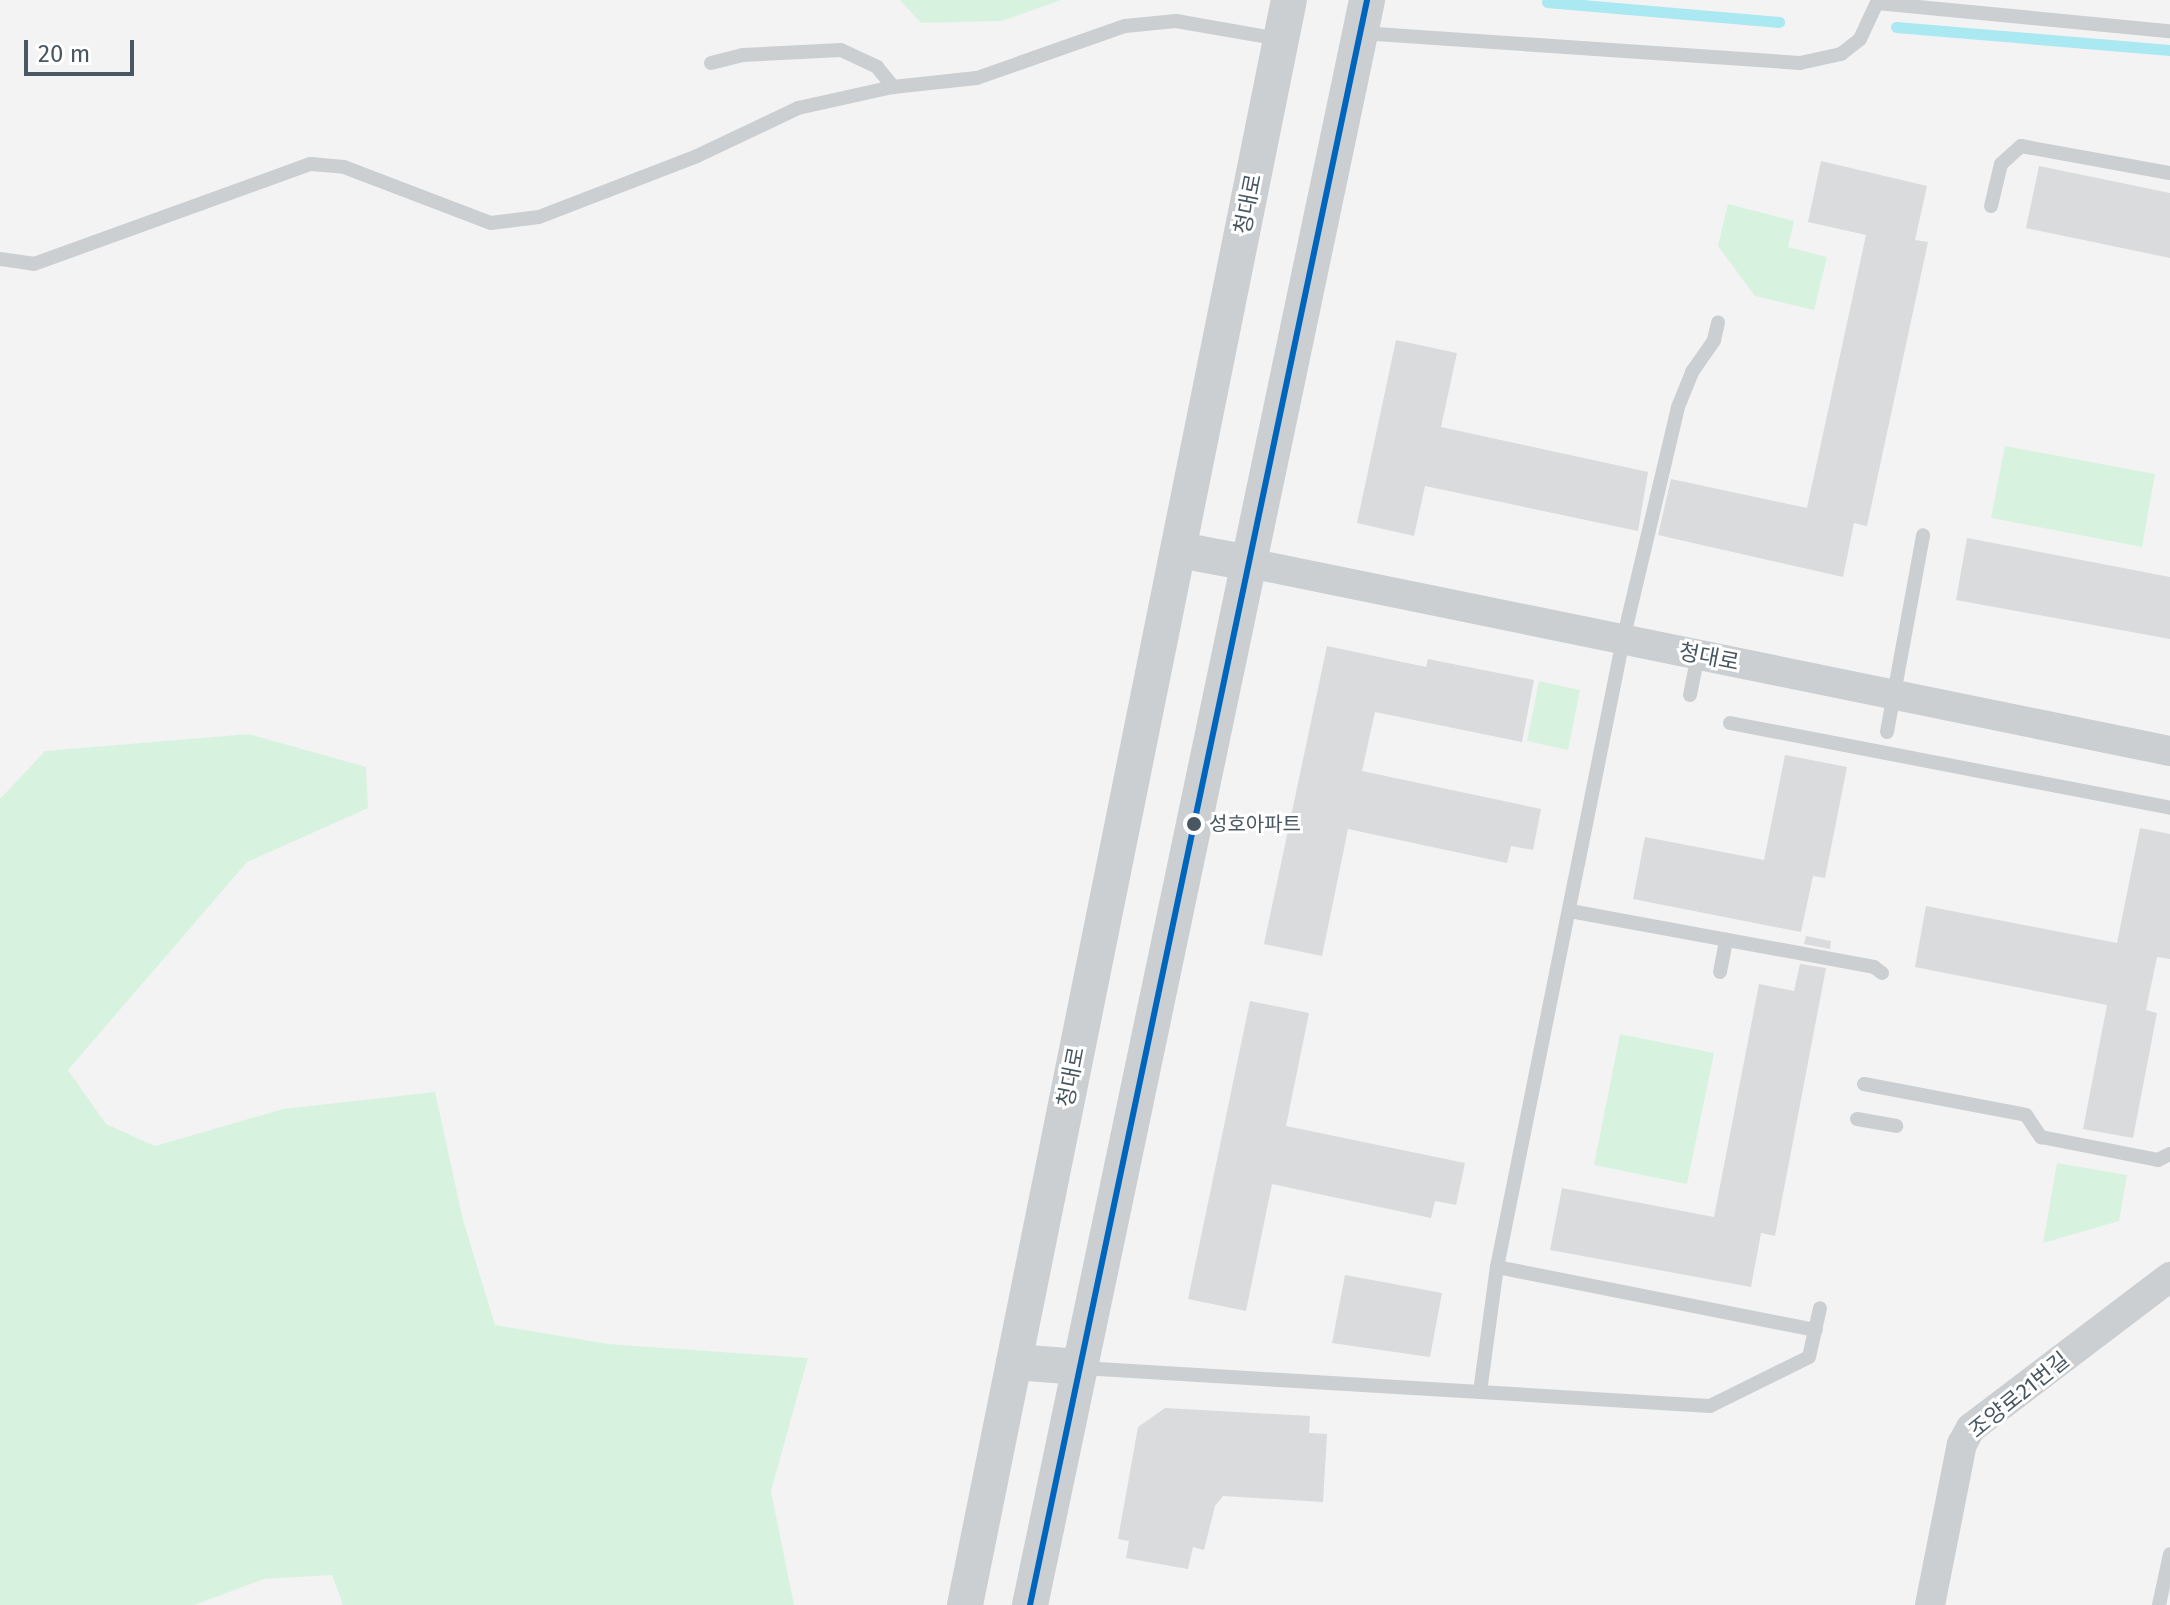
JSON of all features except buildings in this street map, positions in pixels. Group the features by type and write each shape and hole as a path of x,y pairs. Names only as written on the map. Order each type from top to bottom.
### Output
{"street":[{"name":"청대로","path":"965,1605 1289,0"},
{"path":"1030,1605 1364,17"},
{"name":"청대로","path":"1180,550 2170,751"},
{"name":"조양로21번길","path":"1930,1605 1962,1444 1971,1428 2170,1277"},
{"path":"1014,1362 1081,1367"}],"lane":[{"path":"1364,17 1800,63 1841,54 1860,39 1877,2 2170,31"},
{"path":"0,259 34,264 311,164 344,167 491,223 539,217 697,156 798,108 893,87 977,78 1125,26 1176,21 1281,40"},
{"path":"711,63 742,55 841,50 877,67 893,87"},
{"path":"1991,206 2001,164 2021,146 2170,173"},
{"path":"1480,1392 1497,1267 1623,640 1678,407 1692,372 1714,340 1718,322"},
{"path":"1887,732 1923,535"},
{"path":"1690,695 1698,655"},
{"path":"1730,723 2170,808"},
{"path":"1570,911 1882,973"},
{"path":"1720,972 1726,940"},
{"path":"1864,1084 2026,1115 2041,1137 2158,1160 2170,1154"},
{"path":"1857,1119 1896,1126"},
{"path":"1497,1267 1816,1330"},
{"path":"1081,1367 1710,1406 1809,1357 1820,1308"},
{"path":"2159,1605 2170,1554"}],"green space":[{"path":"900,0 1061,0 1002,21 921,23"},
{"path":"1728,204 1794,221 1788,247 1827,257 1814,310 1755,296 1718,246"},
{"path":"2005,446 2155,474 2142,547 1991,518"},
{"path":"1539,681 1580,690 1568,750 1527,741"},
{"path":"249,734 366,767 368,808 247,862 68,1070 106,1124 155,1146 283,1109 435,1092 463,1220 495,1325 608,1344 808,1358 771,1491 794,1605 343,1605 332,1575 264,1579 194,1605 0,1605 0,799 45,751"},
{"path":"1620,1034 1714,1053 1687,1184 1594,1165"},
{"path":"2057,1163 2127,1175 2119,1221 2043,1243"}],"waterway":[{"path":"1547,2 1779,22"},
{"path":"1896,27 2170,50"}],"transit line":[{"path":"1030,1605 1367,0"}],"place":[{"name":"성호아파트","path":"1194,824"}]}
